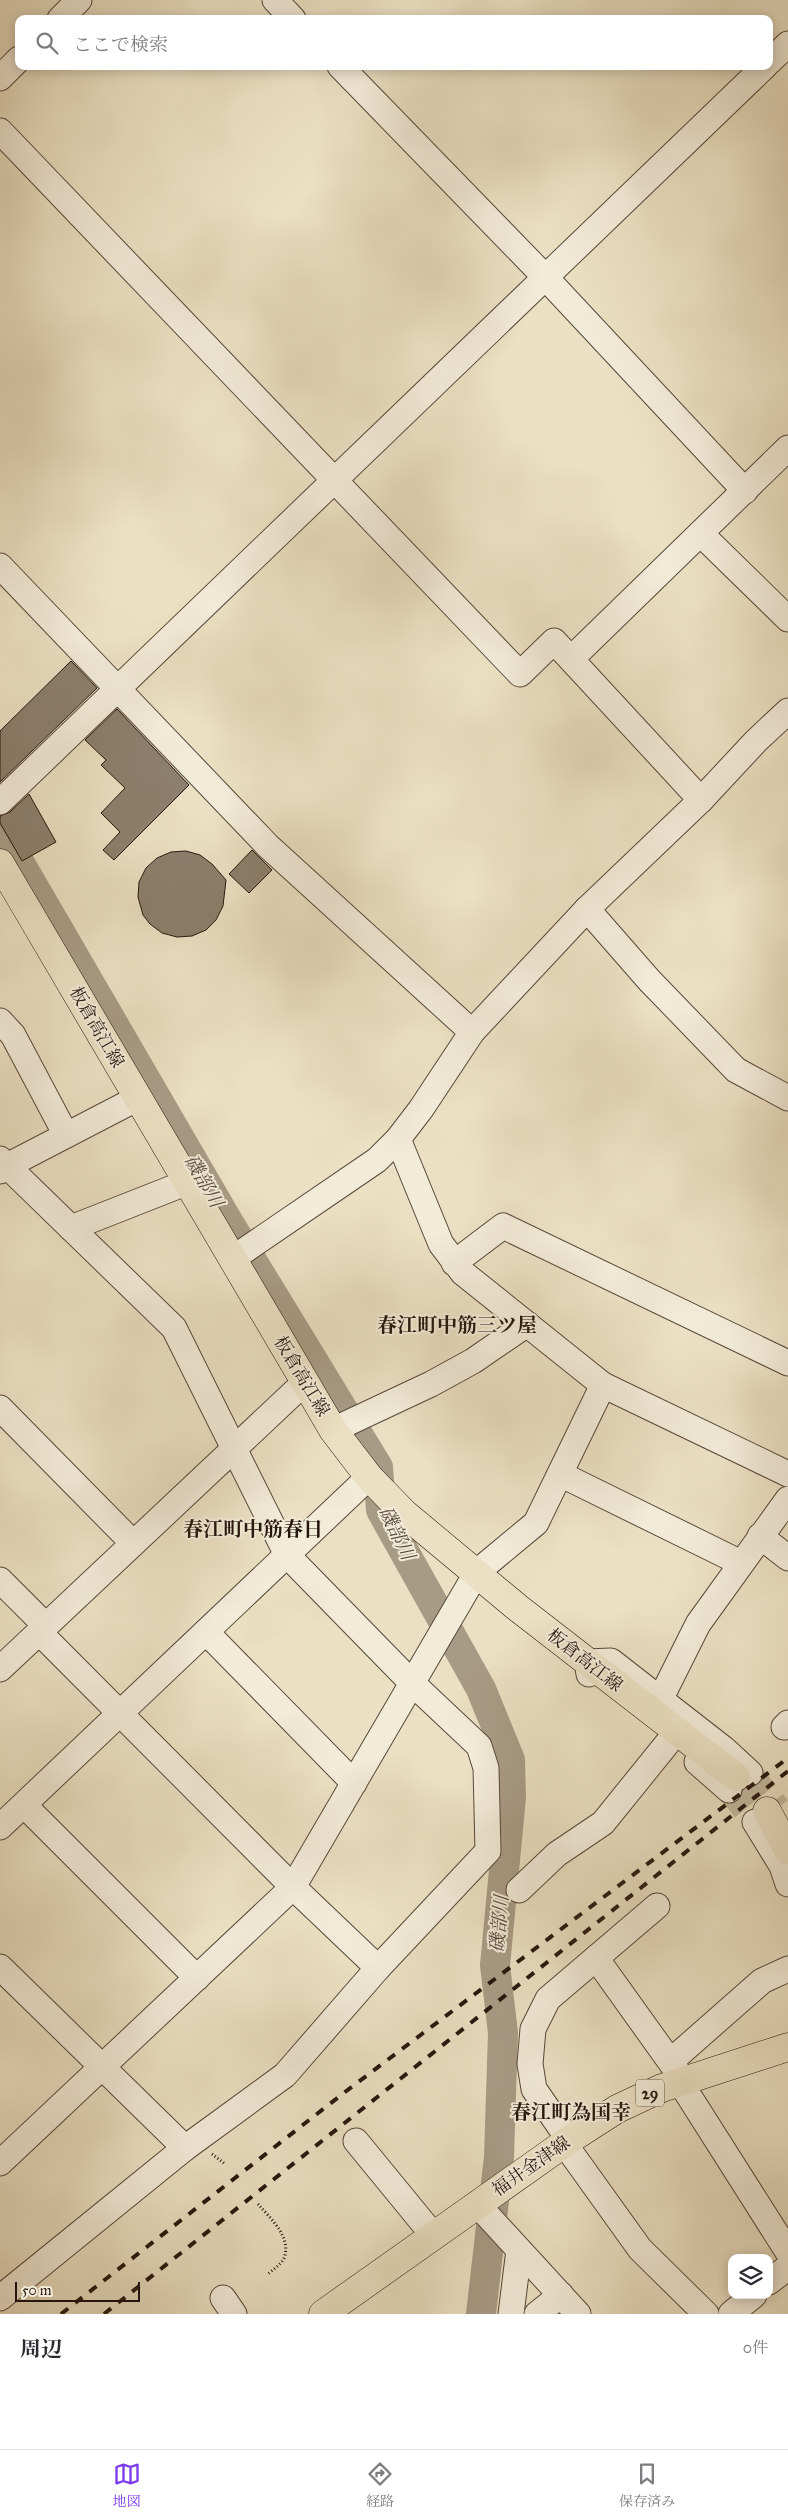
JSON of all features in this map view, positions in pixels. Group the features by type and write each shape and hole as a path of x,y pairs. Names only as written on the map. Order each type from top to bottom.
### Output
{"main road":[{"name":"板倉高江線","path":"0,863 305,1382 334,1430 369,1477 405,1514 518,1608 738,1780"},
{"path":"772,1815 788,1850"},
{"name":"福井金津線","path":"323,2314 432,2235 567,2141 617,2109 678,2075 788,2047"}],"street":[{"path":"64,15 79,0"},
{"path":"275,0 289,15"},
{"path":"773,58 788,44"},
{"path":"0,78 15,63"},
{"path":"344,70 546,278 745,491"},
{"path":"0,802 119,690 761,70"},
{"path":"0,131 334,482 520,674 554,641 701,800"},
{"path":"571,659 788,448"},
{"path":"701,534 788,619"},
{"path":"0,566 268,846 472,1032"},
{"path":"232,1259 352,1179 377,1160 398,1139 421,1109 472,1032 587,909 701,800 756,741 788,711"},
{"path":"587,909 649,980 736,1070 788,1098"},
{"path":"0,1021 13,1035 66,1135"},
{"path":"0,2298 185,2148 285,2076 378,1968 488,1851 486,1768 479,1746 411,1682 287,1555 174,1328 71,1228 2,1165 138,1098"},
{"path":"398,1139 441,1244 454,1264 602,1385 788,1474"},
{"path":"71,1228 188,1182"},
{"path":"454,1264 503,1226 788,1363"},
{"path":"334,1430 431,1384 473,1361 527,1324"},
{"path":"0,1669 305,1382"},
{"path":"1,2162 103,2068 293,1887 411,1682 477,1572 536,1522 602,1385"},
{"path":"0,1408 133,1543"},
{"path":"560,1474 741,1563"},
{"path":"0,1827 369,1477"},
{"path":"660,1700 698,1624 788,1498"},
{"path":"760,1536 788,1558"},
{"path":"0,1580 120,1714 293,1887 378,1968"},
{"path":"206,1632 354,1783"},
{"path":"611,1661 724,1749 738,1780 670,1740 590,1677 587,1662 611,1661"},
{"path":"519,1890 557,1854 603,1823 670,1740"},
{"path":"24,1805 197,1978"},
{"path":"772,1815 777,1857 788,1884"},
{"path":"657,1906 548,1999 533,2029 530,2064 534,2089 640,2249 706,2314"},
{"path":"596,1958 678,2075 788,2252"},
{"path":"0,1967 185,2148"},
{"path":"678,2075 762,1981 788,1969"},
{"path":"356,2141 432,2235"},
{"path":"468,2210 518,2248 578,2314"},
{"path":"511,2314 518,2248"},
{"path":"773,2279 788,2267"},
{"path":"537,2314 561,2295"},
{"path":"731,2314 749,2299"}],"path":[{"path":"258,2204 282,2234 286,2244 284,2258 267,2275"}],"building":[{"path":"71,661 97,688 0,782 0,731"},
{"path":"117,709 189,785 114,860 103,850 120,832 101,813 125,788 101,765 106,760 85,740"},
{"path":"29,794 56,842 22,861 0,823 0,816 10,812"},
{"path":"252,850 272,870 249,893 229,874"},
{"path":"186,851 200,855 212,864 226,880 223,906 216,920 206,930 192,936 177,937 162,933 150,924 143,915 138,897 139,882 146,868 157,858 171,852"}],"waterway":[{"name":"磯部川","path":"0,829 229,1223 378,1467 381,1510 481,1689 510,1760 511,1797 495,1965 503,2033 499,2157 481,2314"}],"tunnel":[{"path":"750,1773 778,1808"},
{"path":"736,1777 767,1811"},
{"path":"729,1790 755,1822"}],"railway":[{"path":"61,2314 345,2092 788,1758"},
{"path":"104,2314 788,1771"}],"district":[{"name":"春江町中筋三ツ屋","path":"457,1325"},
{"name":"春江町中筋春日","path":"253,1529"},
{"name":"春江町為国幸","path":"571,2112"}]}
